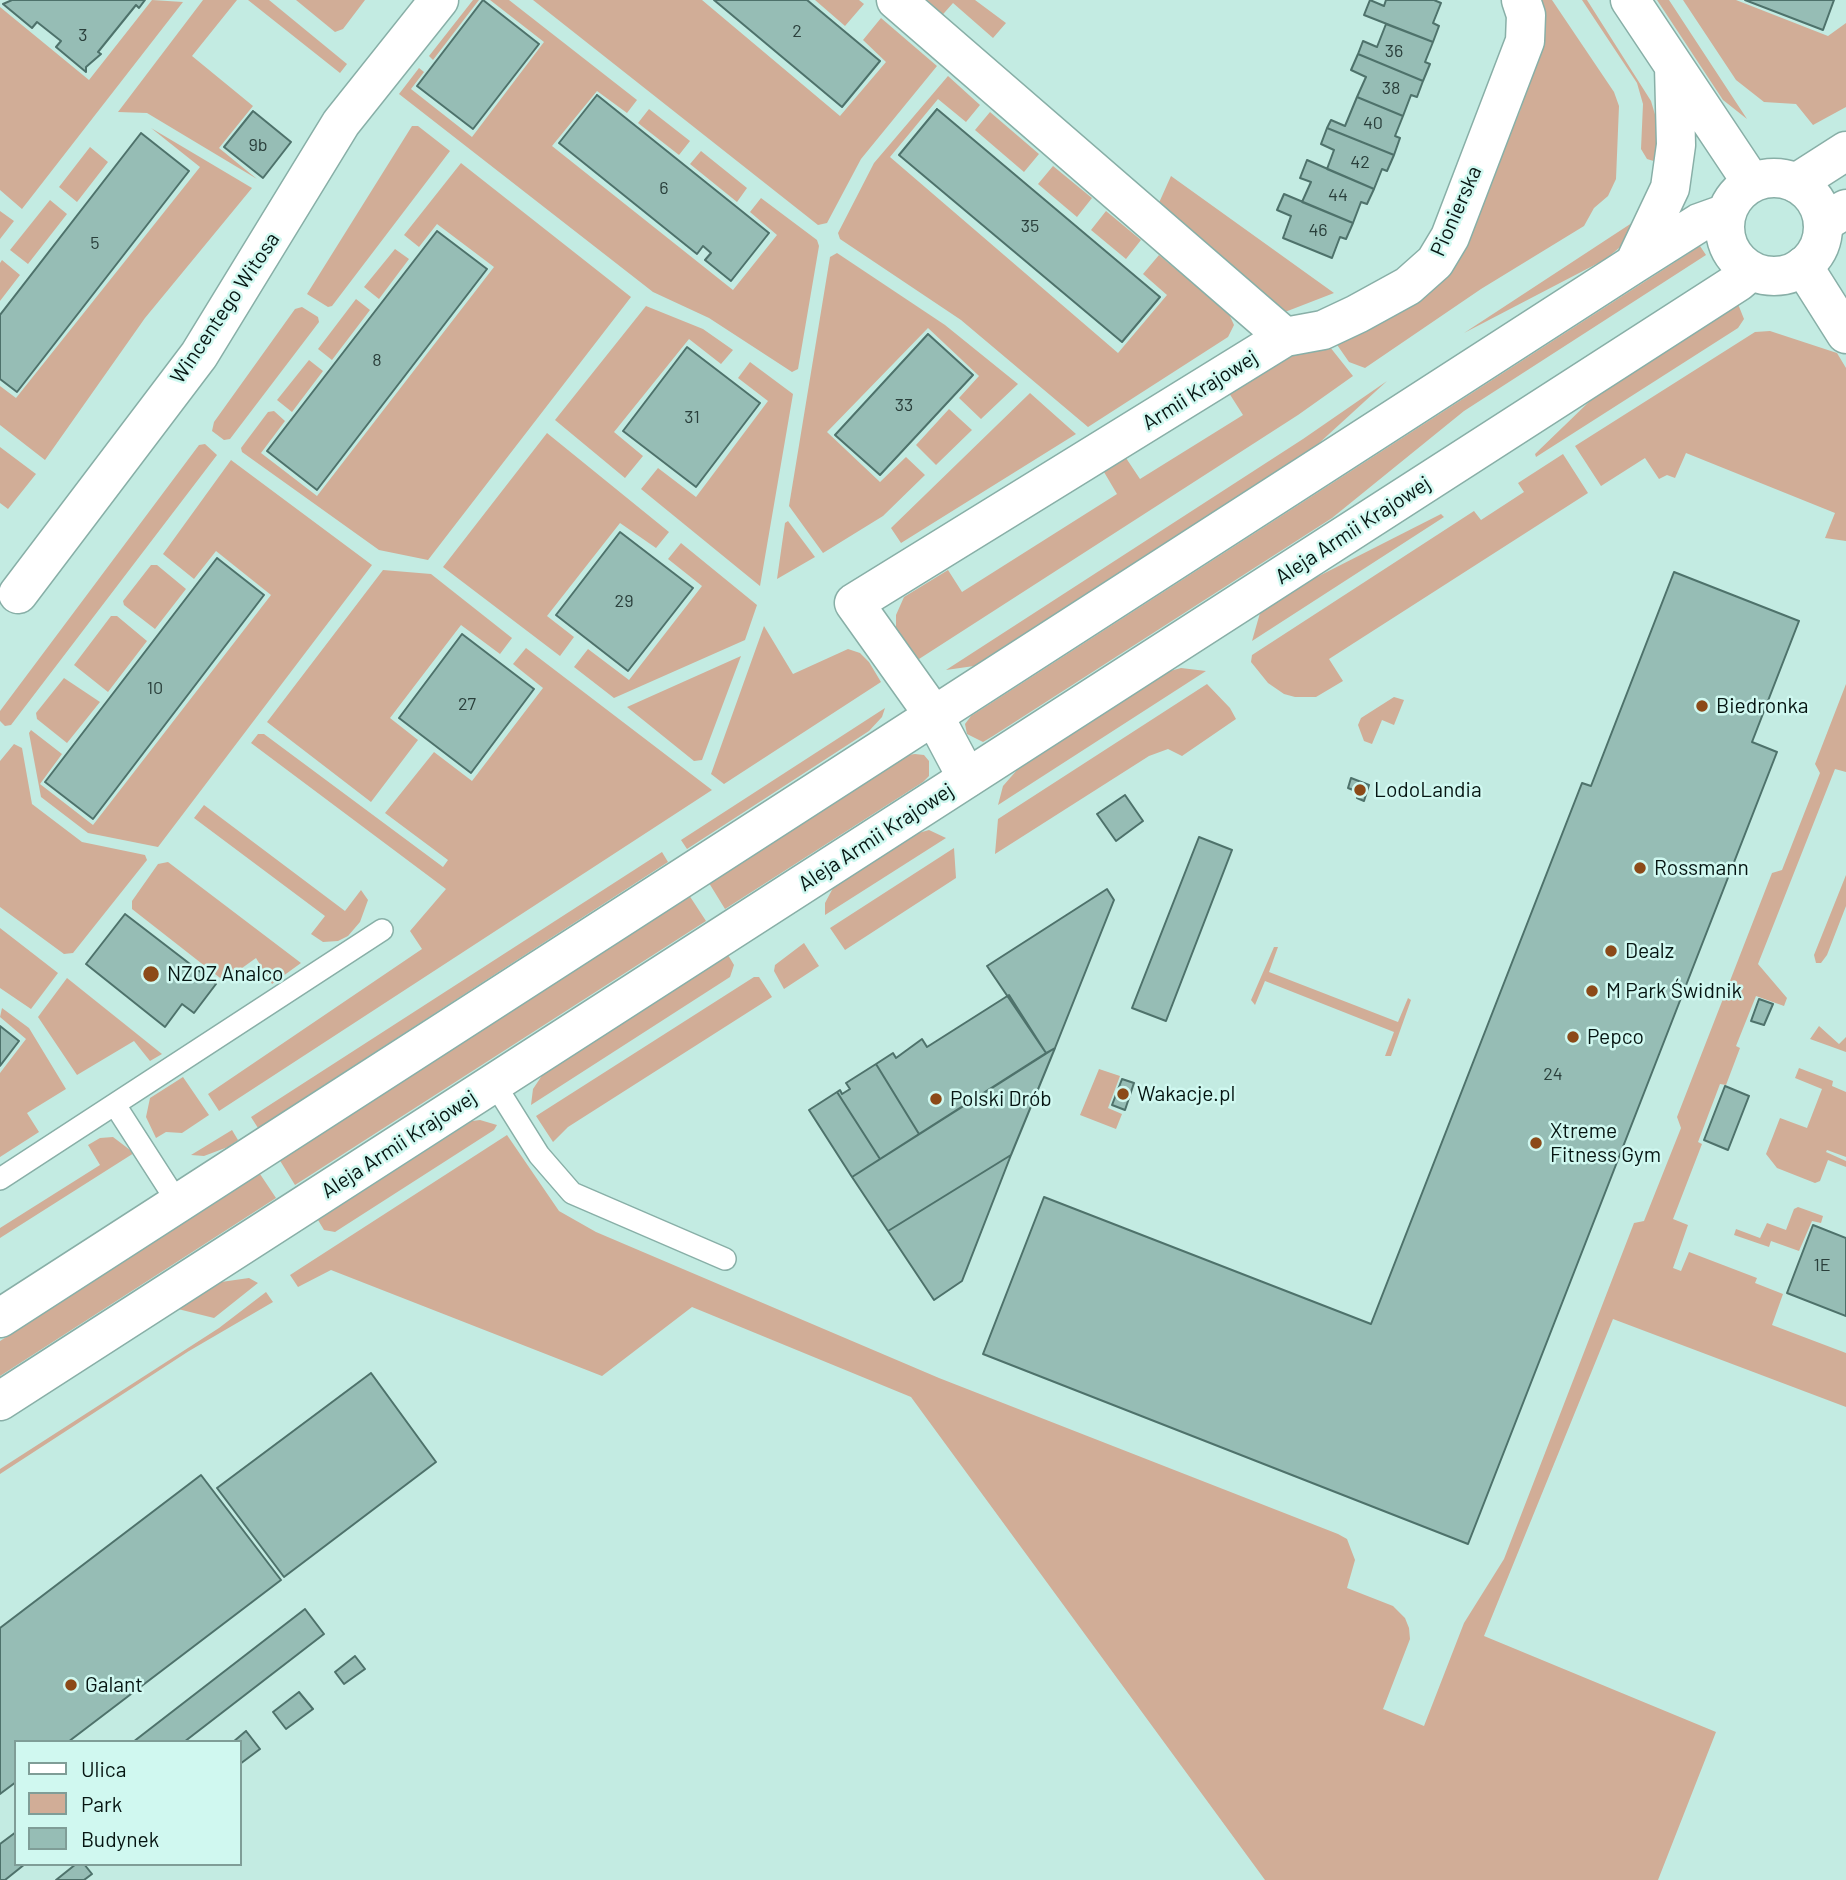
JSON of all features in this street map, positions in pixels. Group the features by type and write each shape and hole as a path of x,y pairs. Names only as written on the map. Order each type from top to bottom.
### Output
{"street":[{"name":"Wincentego Witosa","path":"9,587 199,355 341,123 439,0"},
{"name":"Armii Krajowej","path":"896,0 1285,337 854,603 933,714 967,778"},
{"name":"Pionierska","path":"1285,337 1323,330 1357,314 1408,286 1435,262 1450,237 1525,41 1525,15 1521,0"},
{"path":"1630,0 1752,183"},
{"path":"1634,264 1671,188 1676,145 1674,66"},
{"path":"1797,183 1846,151"},
{"path":"1774,178 1797,183 1819,207 1835,216 1820,243 1802,266 1778,275 1751,271 1732,252 1727,240 1727,213 1736,196 1752,183 1774,178"},
{"path":"0,1318 1634,264 1706,219 1727,213"},
{"path":"1802,266 1846,334"},
{"name":"Aleja Armii Krajowej","path":"0,1401 1715,297 1751,271"}],"lane":[{"path":"0,1178 382,930"},
{"path":"494,1083 540,1155 572,1193 725,1259"},
{"path":"115,1105 178,1203"}],"green space":[{"path":"152,0 183,2 22,209 0,190 0,7 89,80"},
{"path":"203,0 237,0 192,56 253,106 219,148 257,179 147,113 118,112"},
{"path":"248,0 269,0 347,64 340,73"},
{"path":"296,0 365,0 343,29 335,32"},
{"path":"473,0 479,0 433,60 429,56"},
{"path":"490,0 509,0 637,100 627,113 597,91 552,146 733,290 777,235 750,212 761,198 817,240 819,246 798,369 792,372 709,318 653,292 399,94 419,68 424,72 411,89 472,137 544,42"},
{"path":"533,0 702,0 840,116 886,62 863,40 881,18 937,66 861,159 827,223 818,225"},
{"path":"815,0 859,0 864,4 845,26"},
{"path":"913,0 975,0 1006,23 993,38 953,3 937,21"},
{"path":"1537,0 1552,0 1614,92 1619,106 1616,179 1608,196 1594,208 1584,226 1481,289 1365,368 1349,362 1333,339 1460,254 1520,111 1539,53"},
{"path":"1582,0 1587,0 1651,101 1659,128 1660,163 1647,159 1641,149 1643,104 1637,83"},
{"path":"1657,0 1669,0 1747,119 1723,100"},
{"path":"1683,0 1736,0 1828,36 1846,23 1846,107 1813,125 1796,104 1764,102 1736,80"},
{"path":"948,76 980,105 966,122 938,99 890,157 1118,353 1167,295 1143,274 1159,255 1229,314 1234,325 1228,337 1088,427 961,320 840,239 838,233 874,163"},
{"path":"649,109 690,141 679,155 638,123"},
{"path":"990,112 1039,154 1024,172 975,130"},
{"path":"412,126 418,126 450,151 332,306 328,307 307,294"},
{"path":"151,128 252,188 145,318 45,460 0,425 0,386 16,398 200,167"},
{"path":"90,147 108,162 77,202 59,187"},
{"path":"701,151 747,188 737,202 690,164"},
{"path":"461,163 631,297 428,560 379,550 242,452 241,448 268,412 274,411 285,421 261,453 317,496 494,267 437,224 419,247 404,235"},
{"path":"1053,166 1092,198 1077,217 1038,184"},
{"path":"1171,176 1334,293 1285,312 1158,205"},
{"path":"50,200 67,214 28,264 10,250"},
{"path":"0,211 14,221 0,239"},
{"path":"1106,211 1141,240 1126,259 1091,230"},
{"path":"1644,215 1626,242 1606,259 1464,333"},
{"path":"1700,246 1706,255 1464,411 1332,518 983,742 967,734 965,724 971,716"},
{"path":"395,249 409,259 379,299 364,287"},
{"path":"837,253 945,325 1018,384 981,419 959,398 979,376 928,328 827,432 880,482 906,457 925,475 883,516 823,553 789,506 830,257"},
{"path":"2,260 20,275 0,301 0,263"},
{"path":"356,299 370,310 332,360 318,349"},
{"path":"1738,304 1744,319 1738,328 1536,457 1535,454 1593,398"},
{"path":"646,306 703,329 733,350 721,364 689,339 614,432 643,456 625,478 555,420"},
{"path":"302,307 318,317 319,322 230,439 224,440 212,431 214,422 295,309"},
{"path":"1770,331 1837,353 1846,368 1846,541 1825,538 1835,513 1686,453 1675,478 1667,475 1659,479 1645,458 1601,486 1575,446 1755,332"},
{"path":"1326,342 1353,376 1298,415 919,659 908,651 896,627 896,615 904,597 948,570 962,592 1117,494 1104,472 1126,458 1140,479 1243,415 1229,393 1288,356"},
{"path":"309,360 323,371 292,412 277,400"},
{"path":"750,362 793,394 760,586 641,489 658,468 696,497 768,401 738,378"},
{"path":"1387,381 1317,445 974,666 946,670 1303,439"},
{"path":"1030,393 1076,434 901,543 891,528"},
{"path":"949,409 972,430 936,465 916,445"},
{"path":"547,433 669,532 656,548 620,523 547,616 574,637 560,656 443,567"},
{"path":"205,444 217,455 11,725 5,726 0,721 0,711 199,445"},
{"path":"0,447 36,474 8,509 0,503"},
{"path":"1563,454 1588,493 1329,659 1343,681 1316,697 1295,697 1284,694 1268,683 1251,662 1252,655 1474,511 1481,520 1524,492 1518,483"},
{"path":"231,460 372,565 158,847 88,833 41,797 29,733 31,730 62,754 40,784 93,825 271,595 216,551 194,579 163,554"},
{"path":"1441,514 1444,517 1252,641 1260,613 1315,578"},
{"path":"788,521 815,557 777,579 785,523"},
{"path":"681,543 757,605 745,640 614,698 574,667 588,649 629,680 702,586 668,559"},
{"path":"151,565 157,565 186,589 155,629 124,605 123,601"},
{"path":"383,570 431,574 512,638 500,654 461,625 390,718 418,740 371,802 267,722"},
{"path":"111,616 117,616 147,641 108,692 74,665"},
{"path":"764,626 793,674 848,649 860,653 869,662 881,682 724,784 711,774"},
{"path":"526,648 712,790 219,1111 208,1094 422,949 410,931 446,889 251,743 258,734 264,734 443,867 448,860 385,813 434,752 472,781 543,688 513,664"},
{"path":"741,656 702,760 694,761 627,707"},
{"path":"1181,668 1206,671 998,805 1003,786 1017,770 1170,671"},
{"path":"64,678 100,702 67,743 37,719 36,713"},
{"path":"1207,684 1230,708 1236,719 1182,756 1168,749 1149,756 995,854 998,819"},
{"path":"1846,684 1846,772 1835,769 1758,964 1787,998 1784,1006 1756,996 1736,1046 1740,1048 1726,1085 1720,1084 1698,1142 1702,1144 1673,1219 1688,1225 1673,1268 1681,1271 1689,1252 1757,1278 1755,1283 1783,1294 1772,1325 1846,1353 1846,1407 1613,1319 1484,1636 1716,1732 1658,1880 1265,1880 911,1397 692,1307 602,1376 331,1270 298,1287 290,1275 507,1135 559,1211 596,1232 939,1378 1347,1539 1355,1560 1347,1588 1393,1606 1405,1618 1409,1628 1410,1639 1383,1709 1424,1726 1464,1623 1504,1559 1634,1223 1644,1221 1681,1128 1677,1117 1772,873 1782,870 1820,773 1815,764"},
{"path":"1394,697 1404,700 1394,725 1382,720 1372,744 1364,741 1358,725 1361,718"},
{"path":"885,708 882,717 869,731 687,849 681,840"},
{"path":"14,744 22,748 32,804 82,842 145,855 147,860 73,953 64,954 0,907 0,761"},
{"path":"908,755 924,755 929,761 929,776 923,782 725,909 709,883"},
{"path":"204,805 345,911 361,890 368,900 360,922 348,936 338,941 323,942 311,934 325,916 194,818"},
{"path":"929,830 946,838 825,915 825,903 833,888 915,834"},
{"path":"954,848 956,878 845,950 830,928"},
{"path":"662,852 668,862 258,1128 251,1117"},
{"path":"168,862 301,963 272,984 256,958 224,981 132,909 132,901 158,864"},
{"path":"1846,875 1846,906 1827,955 1821,963 1816,963 1814,955"},
{"path":"689,895 706,921 295,1185 279,1159"},
{"path":"0,928 58,973 31,1009 0,988"},
{"path":"804,943 819,966 784,989 774,971 775,965"},
{"path":"1274,947 1278,947 1269,972 1398,1022 1408,998 1411,1000 1391,1056 1385,1056 1394,1032 1265,981 1255,1005 1251,1000"},
{"path":"728,955 734,965 730,977 531,1105 533,1089 543,1074"},
{"path":"754,977 759,977 772,997 568,1127 553,1142 536,1116"},
{"path":"67,978 162,1054 150,1061 134,1041 77,1075 38,1017"},
{"path":"2,1008 29,1028 66,1089 27,1113 39,1132 0,1157 0,1073 26,1039 0,1017"},
{"path":"1819,1026 1839,1044 1846,1037 1846,1052 1810,1039"},
{"path":"1799,1068 1833,1081 1832,1086 1846,1092 1846,1157 1827,1150 1826,1152 1846,1161 1846,1167 1828,1160 1820,1181 1815,1183 1777,1168 1766,1154 1780,1118 1807,1128 1822,1089 1795,1078"},
{"path":"1099,1069 1120,1076 1108,1108 1122,1114 1116,1129 1080,1115"},
{"path":"183,1077 209,1115 182,1133 166,1132 156,1138 146,1117 150,1098"},
{"path":"480,1120 497,1125 494,1130 335,1232 324,1230 318,1220 472,1121"},
{"path":"232,1130 238,1140 228,1147 204,1156 191,1155"},
{"path":"113,1137 134,1153 0,1238 0,1228 100,1165 88,1145 100,1138"},
{"path":"260,1174 276,1198 0,1376 0,1341"},
{"path":"1798,1207 1823,1216 1821,1223 1812,1221 1799,1251 1771,1241 1769,1247 1734,1235 1736,1229 1760,1238 1767,1223 1786,1230 1794,1209"},
{"path":"249,1278 258,1283 214,1318 178,1309 221,1282"},
{"path":"266,1292 273,1302 189,1351 0,1474 0,1469 219,1328"}],"building":[{"path":"12,0 145,0 139,8 136,5 98,52 101,54 86,67 86,72 56,47 61,41 37,22 32,28 3,4"},
{"path":"483,0 539,44 473,129 417,86"},
{"path":"714,0 807,0 880,61 842,107"},
{"path":"1370,0 1384,6 1386,0 1434,0 1441,3 1433,23 1439,26 1433,42 1364,15"},
{"path":"1745,0 1834,0 1823,30"},
{"path":"1386,24 1433,42 1425,62 1430,64 1423,81 1358,54 1363,41 1377,47"},
{"path":"1358,54 1423,81 1417,97 1411,95 1403,116 1357,97 1366,77 1351,70"},
{"path":"597,95 769,233 731,281 705,260 711,253 703,246 697,254 559,143"},
{"path":"1357,97 1403,116 1395,136 1400,138 1394,155 1327,128 1331,120 1345,126"},
{"path":"937,109 1160,297 1122,342 899,155"},
{"path":"253,111 291,142 263,178 224,147"},
{"path":"1327,128 1394,155 1387,171 1382,169 1374,189 1327,169 1334,150 1321,144"},
{"path":"141,133 189,171 17,392 0,379 0,315"},
{"path":"1307,160 1374,189 1367,204 1361,202 1353,223 1302,202 1311,182 1300,178"},
{"path":"1284,194 1353,223 1346,239 1340,237 1332,258 1283,238 1291,216 1277,210"},
{"path":"437,231 487,269 317,490 267,451"},
{"path":"928,334 973,375 880,475 835,435"},
{"path":"687,347 760,403 696,487 623,431"},
{"path":"620,532 693,588 628,671 556,615"},
{"path":"217,558 264,595 93,819 45,782"},
{"name":"M Park Świdnik","path":"1674,572 1799,621 1752,742 1777,752 1468,1544 983,1354 1044,1197 1371,1324 1582,783 1591,786"},
{"path":"462,634 534,689 471,773 399,718"},
{"name":"LodoLandia","path":"1351,778 1369,785 1364,801 1357,798 1358,792 1348,788"},
{"path":"1125,795 1143,821 1116,841 1097,814"},
{"path":"1199,837 1232,850 1166,1021 1132,1008"},
{"path":"1107,889 1114,900 1055,1048 1046,1053 987,966"},
{"name":"NZOZ Analco","path":"125,914 216,984 194,1013 182,1004 165,1027 86,964"},
{"name":"Polski Drób","path":"1009,995 1046,1053 919,1134 876,1064 893,1053 896,1058 922,1039 927,1047"},
{"path":"1759,999 1773,1004 1764,1025 1751,1021"},
{"path":"0,1026 19,1041 0,1066"},
{"path":"1055,1048 1011,1155 888,1231 852,1177"},
{"path":"876,1064 919,1134 880,1159 837,1092 840,1090 842,1094 850,1089 846,1083"},
{"name":"Wakacje.pl","path":"1122,1079 1134,1083 1125,1110 1112,1105"},
{"path":"1725,1086 1749,1096 1728,1150 1704,1140"},
{"path":"837,1092 880,1159 852,1177 809,1110"},
{"path":"1011,1155 962,1281 934,1300 888,1231"},
{"path":"1813,1225 1846,1238 1846,1316 1787,1293"},
{"path":"371,1373 436,1462 284,1577 217,1488"},
{"name":"Galant","path":"201,1475 281,1580 71,1740 14,1740 14,1784 0,1794 0,1628"},
{"path":"305,1609 324,1634 187,1740 136,1740"},
{"path":"355,1656 365,1669 344,1684 335,1672"},
{"path":"299,1692 313,1709 286,1729 273,1712"},
{"path":"246,1731 260,1749 242,1762 242,1740 235,1740"},
{"path":"14,1834 14,1866 22,1866 5,1880 0,1880 0,1844"},
{"path":"74,1866 86,1866 92,1874 84,1880 56,1880"}],"place":[{"name":"Biedronka","path":"1702,706"},
{"name":"LodoLandia","path":"1360,790"},
{"name":"Rossmann","path":"1640,868"},
{"name":"Dealz","path":"1611,951"},
{"name":"NZOZ Analco","path":"151,974"},
{"name":"M Park Świdnik","path":"1592,991"},
{"name":"Pepco","path":"1573,1037"},
{"name":"Wakacje.pl","path":"1123,1094"},
{"name":"Polski Drób","path":"936,1099"},
{"name":"Xtreme Fitness Gym","path":"1536,1143"},
{"name":"Galant","path":"71,1685"}]}
